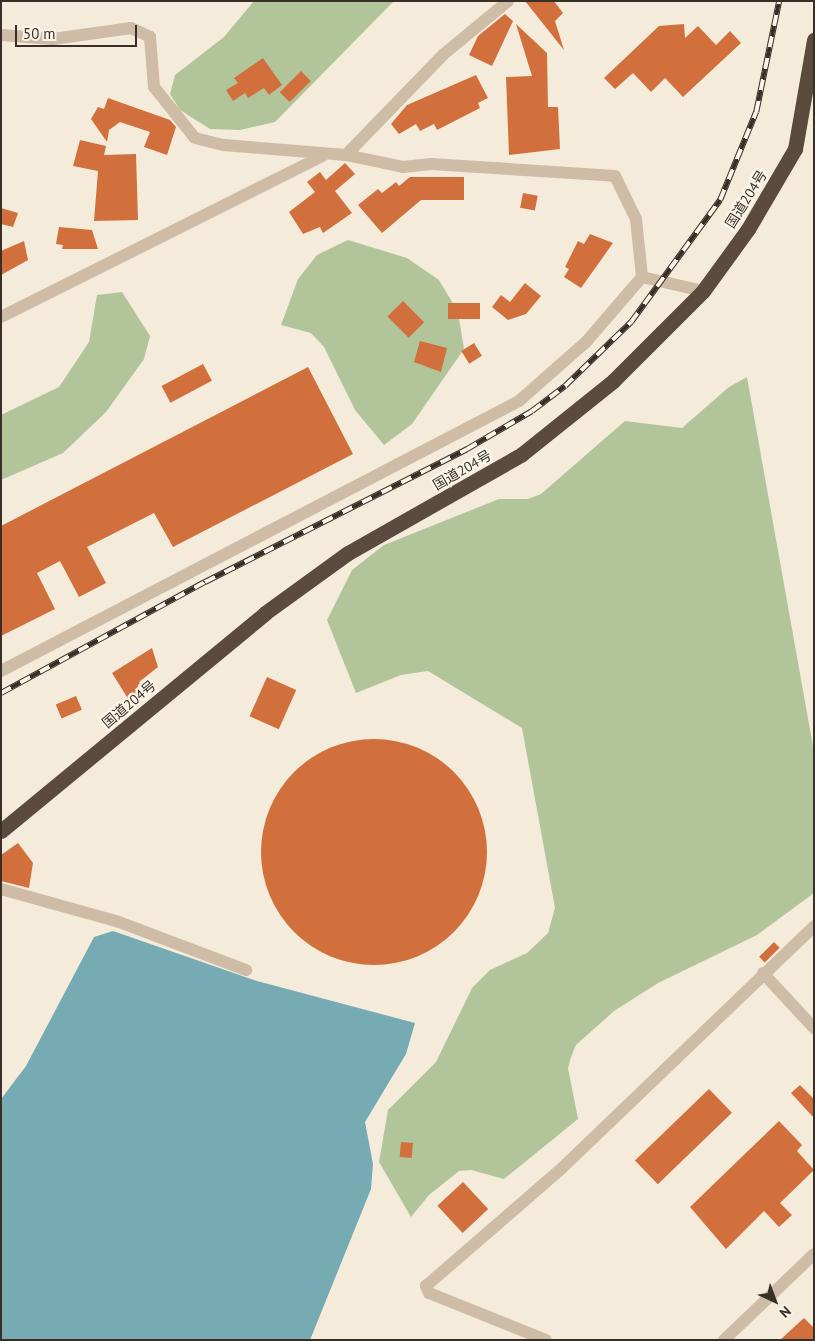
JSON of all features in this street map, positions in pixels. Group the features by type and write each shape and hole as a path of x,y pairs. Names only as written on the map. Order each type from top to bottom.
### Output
{"highway":[{"name":"国道204号","path":"1,830 287,596 348,553 522,454 613,381 703,291 748,229 795,150 814,40"}],"street":[{"path":"346,155 444,54 508,1"},
{"path":"1,35 53,38 132,28 150,37 154,86 195,138 322,156 346,155 403,167 431,164 615,176 636,219 642,277 586,342 519,401 1,671"},
{"path":"1,317 322,156"},
{"path":"642,277 703,291"},
{"path":"1,889 119,922 246,970"},
{"path":"546,1340 429,1293 426,1286 568,1162 814,926"},
{"path":"763,973 814,1028"},
{"path":"724,1340 814,1254"}],"green space":[{"path":"254,1 394,1 275,122 240,130 210,129 180,110 170,94 175,75 224,37"},
{"path":"348,240 407,258 439,280 458,312 464,349 412,424 384,445 355,410 324,347 311,333 281,325 298,279 317,255"},
{"path":"122,292 150,336 144,359 106,412 63,453 1,480 1,415 59,387 89,342 97,295"},
{"path":"747,377 814,752 814,893 757,935 658,983 614,1011 576,1045 571,1057 568,1068 578,1119 504,1179 471,1170 459,1171 429,1195 411,1217 379,1162 388,1110 436,1062 472,988 490,970 527,953 548,933 555,908 522,728 428,671 401,675 356,693 327,620 352,570 384,545 499,499 528,499 541,494 625,421 682,428 729,387"}],"water":[{"path":"113,931 257,981 415,1023 406,1054 365,1122 373,1164 371,1189 310,1340 1,1340 1,1099 26,1066 94,937"}],"building":[{"path":"525,1 554,1 563,13 555,21 564,50"},
{"path":"505,14 513,21 492,66 469,55 478,36"},
{"path":"516,24 547,53 548,107 558,107 560,149 509,155 506,77 532,76"},
{"path":"684,24 685,38 698,26 716,45 730,31 741,43 683,97 665,78 651,92 633,73 615,89 604,78 659,26"},
{"path":"263,58 282,85 269,95 264,88 248,98 245,93 233,101 226,90 238,83 234,78"},
{"path":"301,71 311,81 290,102 280,92"},
{"path":"476,75 488,98 478,103 480,108 437,130 434,124 420,131 416,124 399,134 391,124 407,105"},
{"path":"108,98 170,120 176,127 167,155 144,147 150,132 120,122 109,130 107,142 91,119 98,107 104,109"},
{"path":"80,140 106,146 104,155 136,154 138,220 94,221 98,171 73,166"},
{"path":"345,163 355,174 335,191 352,213 323,233 320,227 303,234 289,212 315,192 307,182 320,172 326,180"},
{"path":"410,177 464,177 464,200 421,200 382,233 358,205 378,189 382,193 396,182 399,186"},
{"path":"523,193 538,196 535,211 520,208"},
{"path":"1,208 18,213 13,227 1,224"},
{"path":"59,227 92,230 98,249 62,249 63,245 56,244"},
{"path":"590,234 613,243 581,288 564,277 569,269 565,267 578,241 584,244"},
{"path":"24,241 28,260 1,275 1,251"},
{"path":"525,283 541,296 526,314 508,320 492,307 501,295 510,302"},
{"path":"403,301 424,322 409,338 387,317"},
{"path":"448,303 480,303 480,319 448,319"},
{"path":"420,341 447,348 441,372 414,362"},
{"path":"474,343 482,356 469,364 461,351"},
{"path":"203,364 212,381 170,403 162,386"},
{"path":"308,367 353,454 173,547 154,513 87,547 106,583 79,597 60,561 37,573 55,609 1,636 1,526"},
{"path":"152,648 158,667 139,682 148,694 132,705 112,673"},
{"path":"267,677 296,690 279,729 250,716"},
{"path":"76,696 82,710 62,718 56,705"},
{"path":"374,739 396,741 417,748 437,758 454,772 468,789 478,809 485,830 487,852 485,874 478,895 468,915 454,932 437,946 417,956 396,963 374,965 352,963 331,956 311,946 294,932 280,915 270,895 263,874 261,852 263,830 270,809 280,789 294,772 311,758 331,748 352,741"},
{"path":"18,843 33,863 29,888 1,881 1,855"},
{"path":"774,942 780,948 765,963 759,957"},
{"path":"800,1085 814,1099 814,1118 791,1093"},
{"path":"709,1089 732,1113 658,1184 635,1161"},
{"path":"779,1121 802,1145 797,1151 814,1170 780,1203 792,1215 779,1227 764,1211 726,1249 690,1207"},
{"path":"401,1142 413,1143 412,1158 400,1157"},
{"path":"463,1182 488,1209 463,1233 437,1206"},
{"path":"804,1318 814,1328 814,1340 780,1340"}],"railway":[{"path":"1,693 205,582 467,449 532,411 565,386 631,322 720,200 756,112 779,1"}]}
